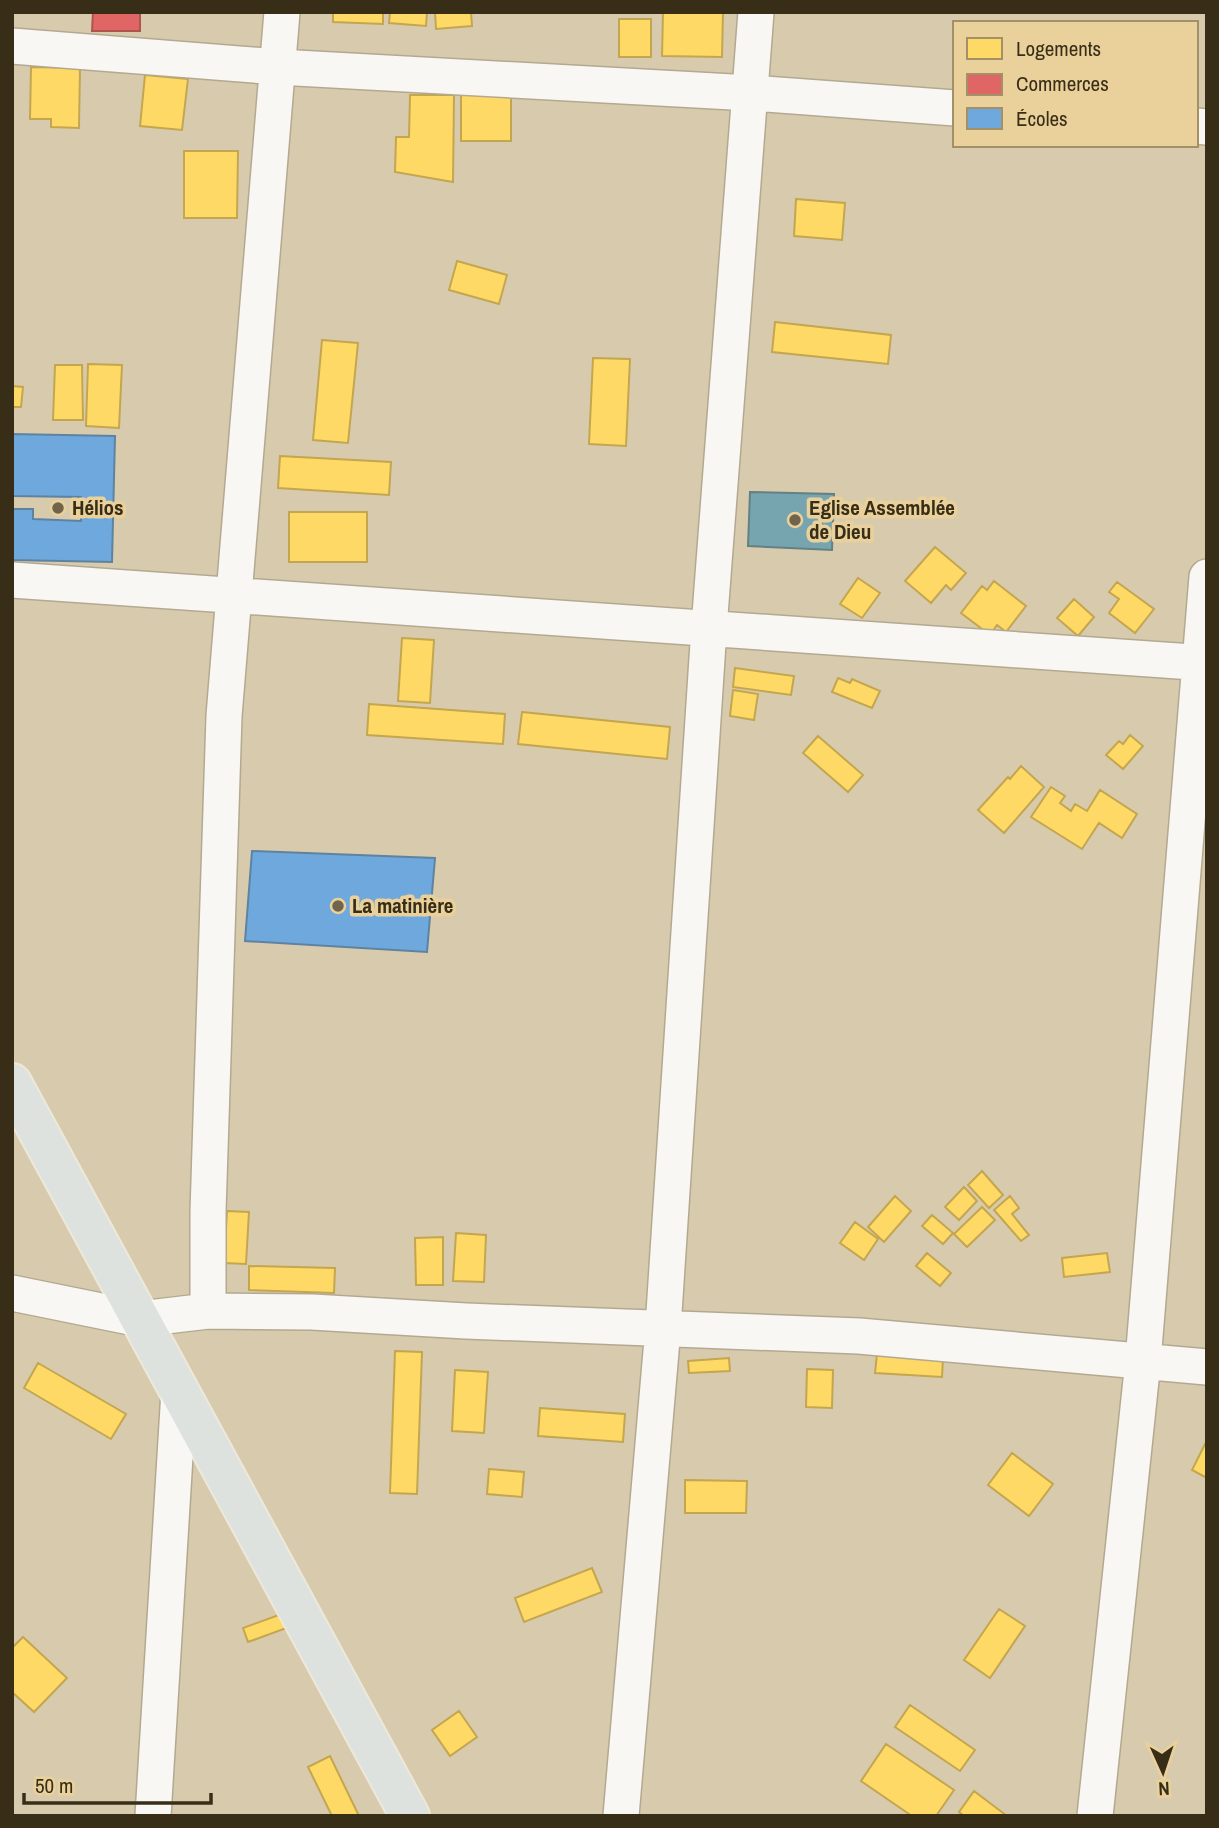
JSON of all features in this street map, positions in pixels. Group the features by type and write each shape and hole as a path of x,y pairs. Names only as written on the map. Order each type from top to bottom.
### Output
{"main road":[{"path":"12,1083 410,1816"}],"street":[{"path":"208,1311 208,1212 223,744 282,12"},
{"path":"621,1816 663,1328 709,628 755,12"},
{"path":"12,46 278,67 751,93 953,108"},
{"path":"1094,1816 1143,1361 1204,663 1207,577"},
{"path":"12,580 1204,663"},
{"path":"12,1293 140,1319 208,1311 312,1312 466,1321 859,1336 1207,1367"},
{"path":"153,1816 179,1391"}],"building: Logements":[{"path":"333,12 383,12 383,24 333,22"},
{"path":"390,12 427,12 426,26 389,23"},
{"path":"435,12 471,12 472,26 436,29"},
{"path":"663,12 723,12 722,57 662,56"},
{"path":"619,19 651,19 651,57 619,57"},
{"path":"31,67 80,68 79,128 51,127 51,119 30,119"},
{"path":"145,75 188,79 182,130 140,126"},
{"path":"461,93 511,93 511,141 461,141"},
{"path":"410,95 454,95 453,182 395,172 396,137 409,137"},
{"path":"184,151 238,151 237,218 184,218"},
{"path":"796,199 845,203 842,240 794,236"},
{"path":"457,261 507,275 499,304 449,290"},
{"path":"775,322 891,335 888,364 772,352"},
{"path":"322,340 358,343 348,443 313,440"},
{"path":"593,358 630,359 626,446 589,444"},
{"path":"88,364 122,365 119,428 86,426"},
{"path":"55,365 82,365 83,420 53,420"},
{"path":"12,386 23,387 21,407 12,407"},
{"path":"280,456 391,462 389,495 278,488"},
{"path":"289,512 367,512 367,562 289,562"},
{"path":"935,547 966,573 951,590 946,585 931,603 905,581"},
{"path":"858,578 880,593 862,618 840,604"},
{"path":"994,581 1026,606 1006,632 997,625 990,635 961,613 982,586 987,590"},
{"path":"1117,582 1154,609 1135,633 1109,613 1119,599 1109,592"},
{"path":"1074,599 1094,617 1078,636 1057,618"},
{"path":"402,638 434,640 430,703 398,701"},
{"path":"735,668 794,676 791,695 733,687"},
{"path":"838,678 850,683 852,679 880,691 872,708 832,692"},
{"path":"733,690 758,694 754,720 730,716"},
{"path":"369,704 505,714 503,744 367,735"},
{"path":"522,712 670,727 667,759 518,744"},
{"path":"1130,735 1143,746 1123,769 1106,755 1119,741 1123,744"},
{"path":"818,736 863,775 848,792 803,753"},
{"path":"1021,766 1044,787 1004,833 978,810"},
{"path":"1051,787 1065,796 1060,803 1071,811 1075,804 1087,811 1100,790 1137,814 1122,838 1099,823 1082,849 1031,817"},
{"path":"982,1171 1003,1195 989,1208 968,1185"},
{"path":"964,1187 977,1201 959,1220 945,1207"},
{"path":"895,1196 911,1211 884,1242 868,1227"},
{"path":"1010,1196 1019,1208 1012,1214 1029,1235 1021,1241 994,1210"},
{"path":"982,1207 995,1220 967,1247 954,1234"},
{"path":"227,1211 249,1212 246,1264 224,1263"},
{"path":"932,1215 953,1233 943,1244 922,1226"},
{"path":"855,1222 878,1239 864,1260 840,1243"},
{"path":"456,1233 486,1235 484,1282 453,1281"},
{"path":"443,1237 443,1285 416,1285 415,1238"},
{"path":"927,1253 951,1273 940,1286 916,1266"},
{"path":"1107,1253 1110,1272 1064,1277 1062,1258"},
{"path":"249,1266 335,1268 334,1293 249,1290"},
{"path":"395,1351 422,1352 417,1494 390,1493"},
{"path":"877,1354 943,1358 942,1377 875,1373"},
{"path":"729,1358 730,1371 689,1373 688,1361"},
{"path":"38,1363 126,1414 111,1439 24,1388"},
{"path":"807,1369 833,1370 832,1408 806,1407"},
{"path":"455,1370 488,1372 484,1433 452,1431"},
{"path":"540,1408 625,1414 623,1442 538,1436"},
{"path":"1207,1440 1207,1478 1192,1470"},
{"path":"1012,1453 1053,1484 1029,1516 988,1485"},
{"path":"489,1469 524,1472 522,1497 487,1494"},
{"path":"685,1480 747,1481 746,1513 685,1513"},
{"path":"592,1568 602,1592 524,1622 515,1598"},
{"path":"999,1609 1025,1626 990,1678 964,1660"},
{"path":"287,1612 292,1626 248,1642 243,1628"},
{"path":"23,1637 67,1678 34,1712 12,1692 12,1648"},
{"path":"910,1705 975,1750 960,1771 895,1727"},
{"path":"459,1711 477,1737 450,1756 432,1730"},
{"path":"886,1744 954,1790 936,1816 912,1816 861,1781"},
{"path":"330,1756 359,1816 332,1816 308,1767"},
{"path":"974,1791 1007,1816 964,1816 959,1812"}],"building: Commerces":[{"path":"93,12 140,12 140,31 92,31"}],"building: Écoles":[{"name":"Hélios","path":"12,434 115,436 112,562 12,560 12,509 33,509 33,519 81,521 81,497 12,496"},
{"name":"La matinière","path":"252,851 435,858 427,952 245,941"}],"building: Public":[{"path":"750,492 834,494 832,550 748,546"}],"place":[{"name":"Hélios","path":"58,508"},
{"name":"Eglise Assemblée de Dieu","path":"795,520"},
{"name":"La matinière","path":"338,906"}]}
